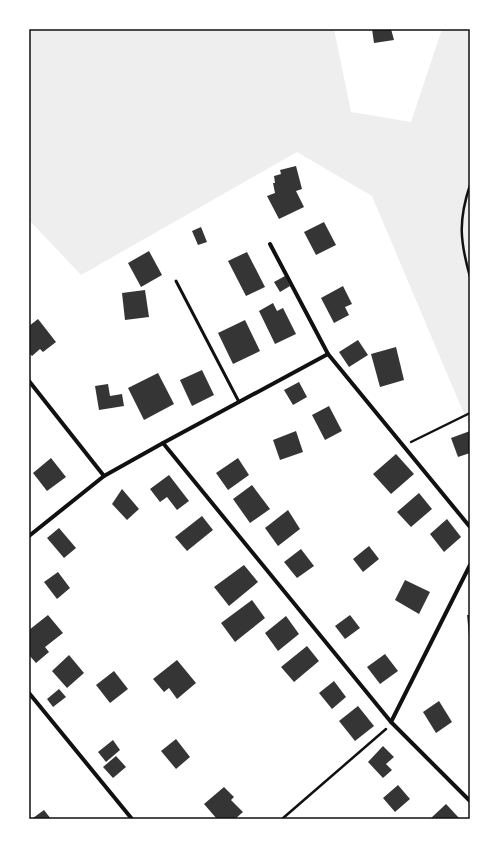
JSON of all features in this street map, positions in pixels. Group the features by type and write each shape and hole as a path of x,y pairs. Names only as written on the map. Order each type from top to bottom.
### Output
{"street":[{"path":"270,244 328,354 470,527"},
{"path":"29,536 104,476 328,354"},
{"path":"29,381 104,476"},
{"path":"163,443 391,722 470,801"},
{"path":"391,722 470,565"},
{"path":"29,693 132,819"}],"lane":[{"path":"176,281 239,402"}],"path":[{"path":"470,185 461,222 463,252 470,277"},
{"path":"403,446 470,413"},
{"path":"282,819 384,732 391,722"}],"shaded area":[{"path":"29,29 334,29 351,112 411,122 442,29 470,29 470,428 372,196 297,152 81,275 29,220"}],"building":[{"path":"372,29 391,29 394,40 374,43"},
{"path":"296,166 302,189 296,191 304,207 279,219 267,196 275,193 273,183 275,183 274,176 281,174 280,170"},
{"path":"324,222 336,245 316,255 304,232"},
{"path":"201,227 207,242 198,245 192,231"},
{"path":"149,251 162,275 141,287 128,263"},
{"path":"247,252 265,287 246,296 228,261"},
{"path":"285,276 290,286 280,292 274,282"},
{"path":"343,286 352,304 345,307 349,315 334,323 321,298"},
{"path":"145,290 149,317 125,320 122,293"},
{"path":"273,303 277,311 283,308 296,334 275,344 259,311"},
{"path":"38,319 56,342 43,352 40,349 32,356 29,353 29,326"},
{"path":"245,320 260,351 233,364 218,333"},
{"path":"358,340 368,355 349,367 339,352"},
{"path":"396,347 404,380 380,387 371,354"},
{"path":"202,370 214,395 192,406 180,380"},
{"path":"158,373 174,404 144,420 128,388"},
{"path":"299,382 307,397 293,405 284,390"},
{"path":"108,384 110,396 122,394 124,406 99,410 95,386"},
{"path":"329,406 342,431 325,440 312,415"},
{"path":"296,431 303,452 280,460 273,440"},
{"path":"470,431 470,453 458,457 451,438"},
{"path":"396,454 414,474 391,494 373,474"},
{"path":"51,458 66,477 47,491 33,473"},
{"path":"238,458 249,475 228,490 216,473"},
{"path":"169,475 189,501 177,510 167,497 160,502 150,489"},
{"path":"252,485 270,509 250,523 233,499"},
{"path":"122,489 139,509 127,520 112,504"},
{"path":"419,493 432,509 411,527 397,512"},
{"path":"288,510 300,529 278,546 265,528"},
{"path":"202,516 213,530 187,551 175,537"},
{"path":"447,519 461,537 444,552 430,534"},
{"path":"59,528 76,548 64,558 47,538"},
{"path":"369,546 379,559 363,572 353,559"},
{"path":"301,549 314,566 297,578 284,562"},
{"path":"244,565 258,582 229,606 214,587"},
{"path":"58,572 70,588 57,599 44,582"},
{"path":"405,580 430,592 419,614 395,600"},
{"path":"252,600 265,618 235,642 221,623"},
{"path":"48,615 63,633 45,647 49,652 36,663 29,655 29,630"},
{"path":"350,615 360,628 345,639 335,626"},
{"path":"467,615 470,615 470,636 469,636"},
{"path":"286,616 299,634 278,651 265,633"},
{"path":"307,646 319,661 294,682 281,667"},
{"path":"385,654 398,671 380,684 367,667"},
{"path":"69,655 84,673 67,688 52,671"},
{"path":"177,660 196,683 177,699 169,688 164,692 153,679"},
{"path":"114,671 128,689 110,703 96,685"},
{"path":"334,681 346,697 332,709 319,693"},
{"path":"59,689 66,697 53,707 47,699"},
{"path":"439,701 452,722 436,733 423,712"},
{"path":"358,706 374,726 355,741 339,721"},
{"path":"176,739 190,757 176,769 161,751"},
{"path":"113,740 120,750 106,762 98,752"},
{"path":"383,746 394,757 386,764 392,770 383,778 368,762"},
{"path":"116,756 126,767 113,778 103,767"},
{"path":"398,785 410,799 395,812 383,798"},
{"path":"224,787 234,797 231,800 243,812 235,819 217,819 204,804"},
{"path":"446,804 460,819 430,819"},
{"path":"44,810 51,819 33,818"}]}
